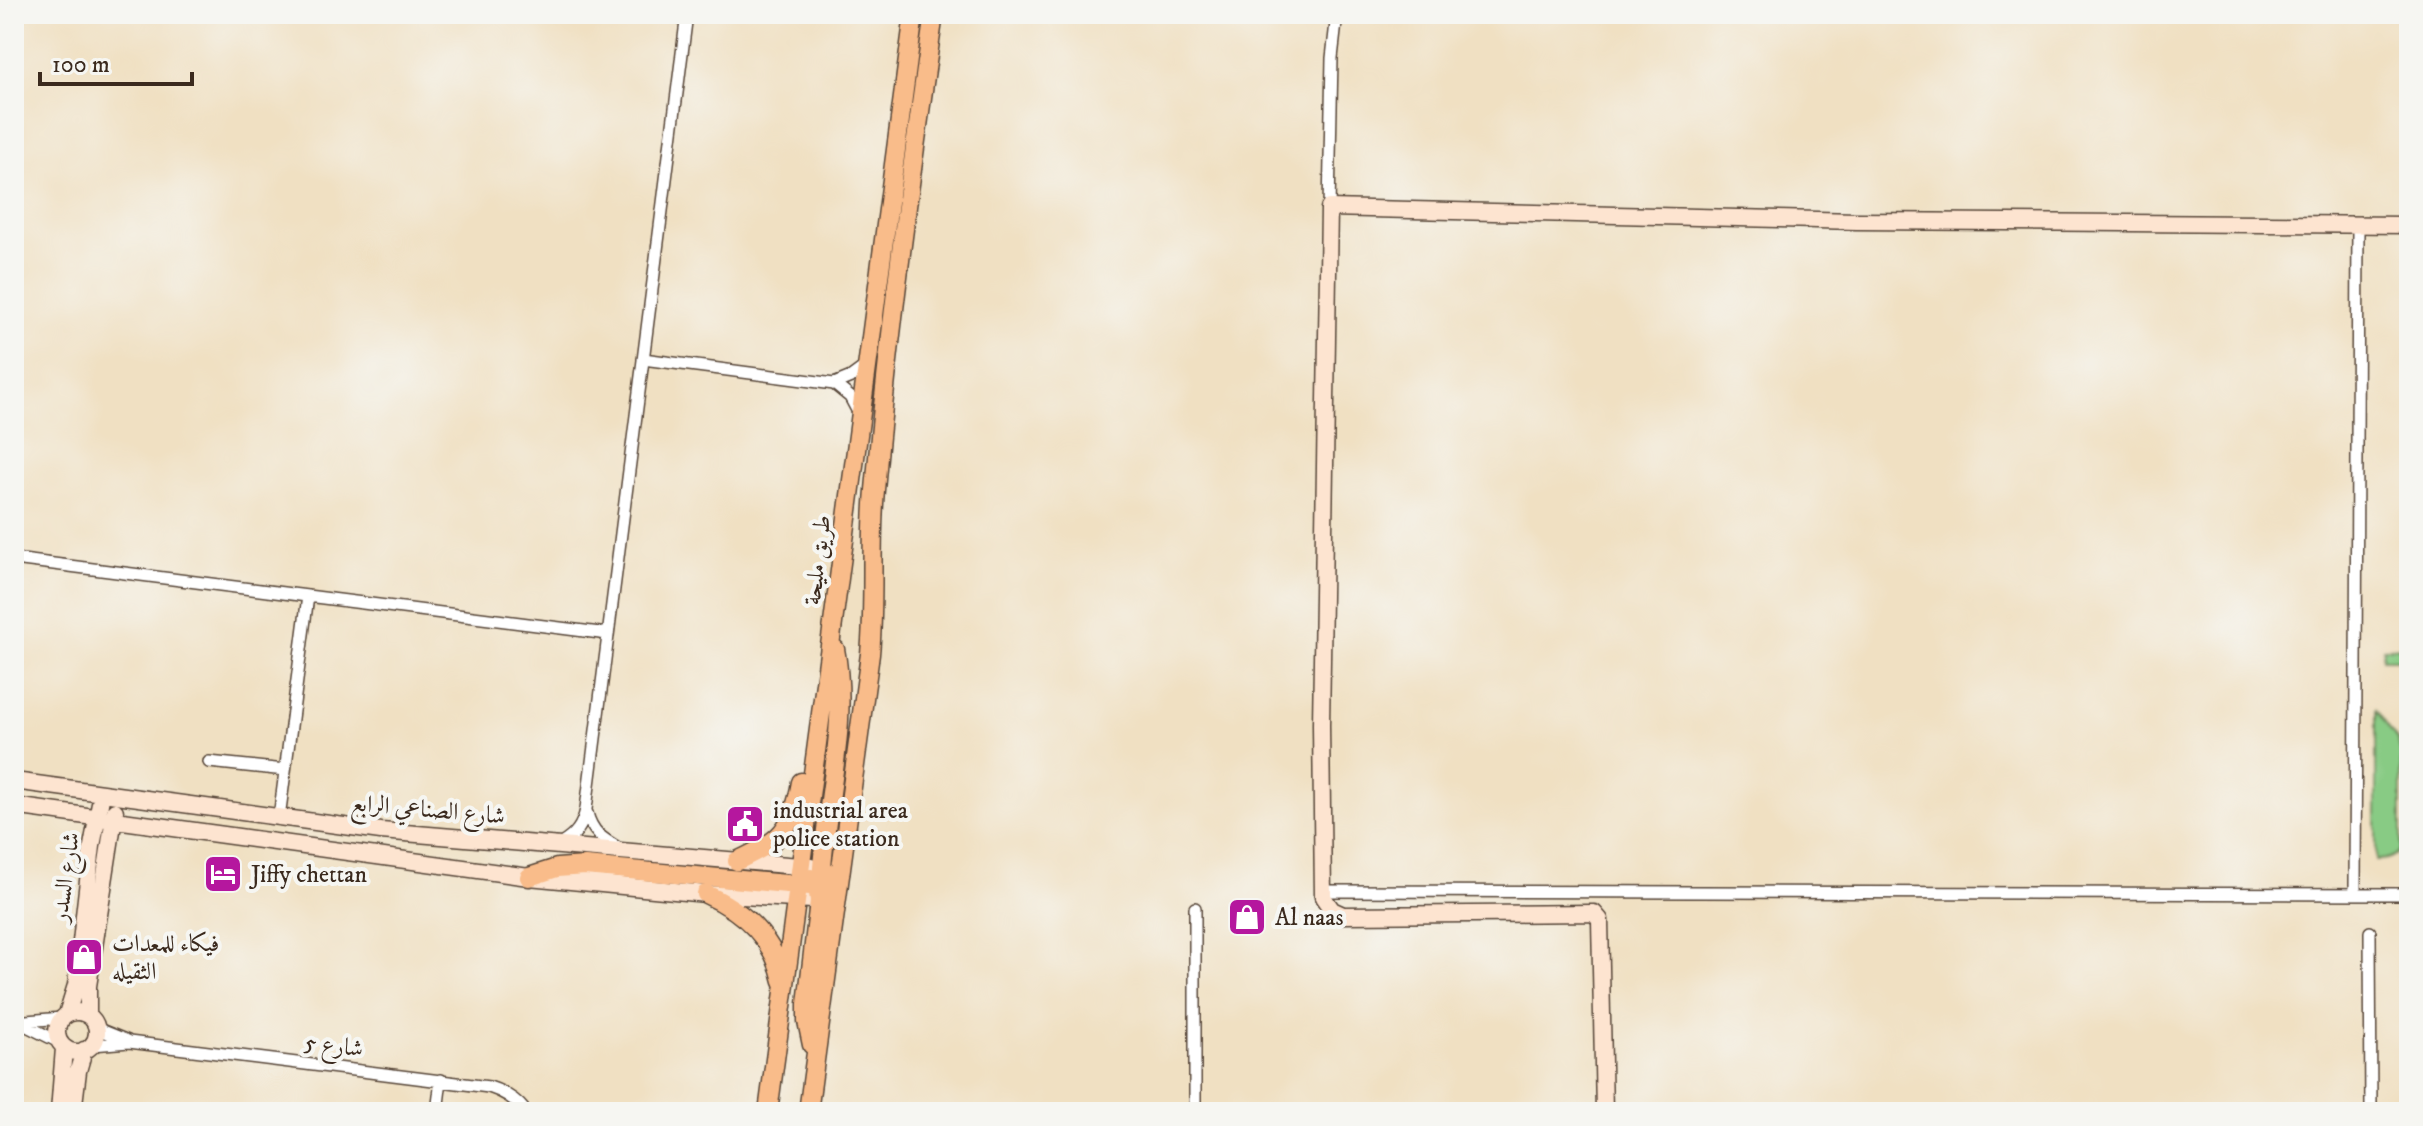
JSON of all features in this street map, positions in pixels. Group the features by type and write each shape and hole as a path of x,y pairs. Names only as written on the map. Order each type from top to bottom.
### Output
{"main road":[{"name":"طريق مليحة","path":"808,1112 814,1053 822,1015 817,743 914,14"},
{"name":"طريق مليحة","path":"768,1112 785,990 820,885 870,654 873,512 898,277 934,14"},
{"path":"1604,1112 1598,915 1343,915 1328,906 1322,891 1321,725 1329,208 1856,221 2409,225"},
{"path":"529,877 557,868 585,866 820,885 840,708 840,677 832,635"},
{"path":"737,861 765,847 786,828 796,810 806,760 817,743"},
{"name":"شارع الصناعي الرابع","path":"14,781 381,831 737,861 820,885"},
{"name":"شارع السدر","path":"92,1021 88,986 110,794"},
{"name":"شارع الصناعي الرابع","path":"14,806 529,877 706,894 820,885"},
{"path":"57,811 79,825 92,846"},
{"name":"شارع السدر","path":"64,1016 76,985 92,846 106,818"},
{"path":"706,894 732,908 755,927 774,954 785,990"},
{"path":"59,1112 62,1045 57,1026 64,1016 78,1011 92,1021 95,1040 78,1071 73,1112"},
{"path":"62,1045 77,1052 88,1048"}],"street":[{"path":"561,844 581,826 586,809 687,14"},
{"path":"1329,208 1332,58 1337,14"},
{"path":"2355,894 2358,225"},
{"path":"643,359 834,384 866,366"},
{"path":"834,384 850,397 860,416"},
{"path":"14,559 608,634"},
{"path":"279,818 308,596"},
{"path":"209,762 285,770"},
{"path":"586,809 597,835 621,850"},
{"path":"1322,891 2409,894"},
{"path":"1195,908 1195,1112"},
{"path":"2370,932 2371,1112"},
{"path":"17,1022 64,1016"},
{"name":"شارع 5","path":"92,1021 129,1042"},
{"path":"17,1022 62,1045"},
{"name":"شارع 5","path":"88,1048 129,1042 489,1087 502,1091 526,1112"},
{"path":"437,1112 441,1080"}],"green space":[{"path":"2409,647 2409,659 2382,659 2383,648"},
{"path":"2376,710 2398,741 2401,755 2401,850 2383,860 2376,860"}],"place":[{"name":"industrial area police station","path":"745,824"},
{"name":"Jiffy chettan","path":"223,874"},
{"name":"Al naas","path":"1247,917"},
{"name":"فيكاء للمعدات الثقيله","path":"84,957"}]}
